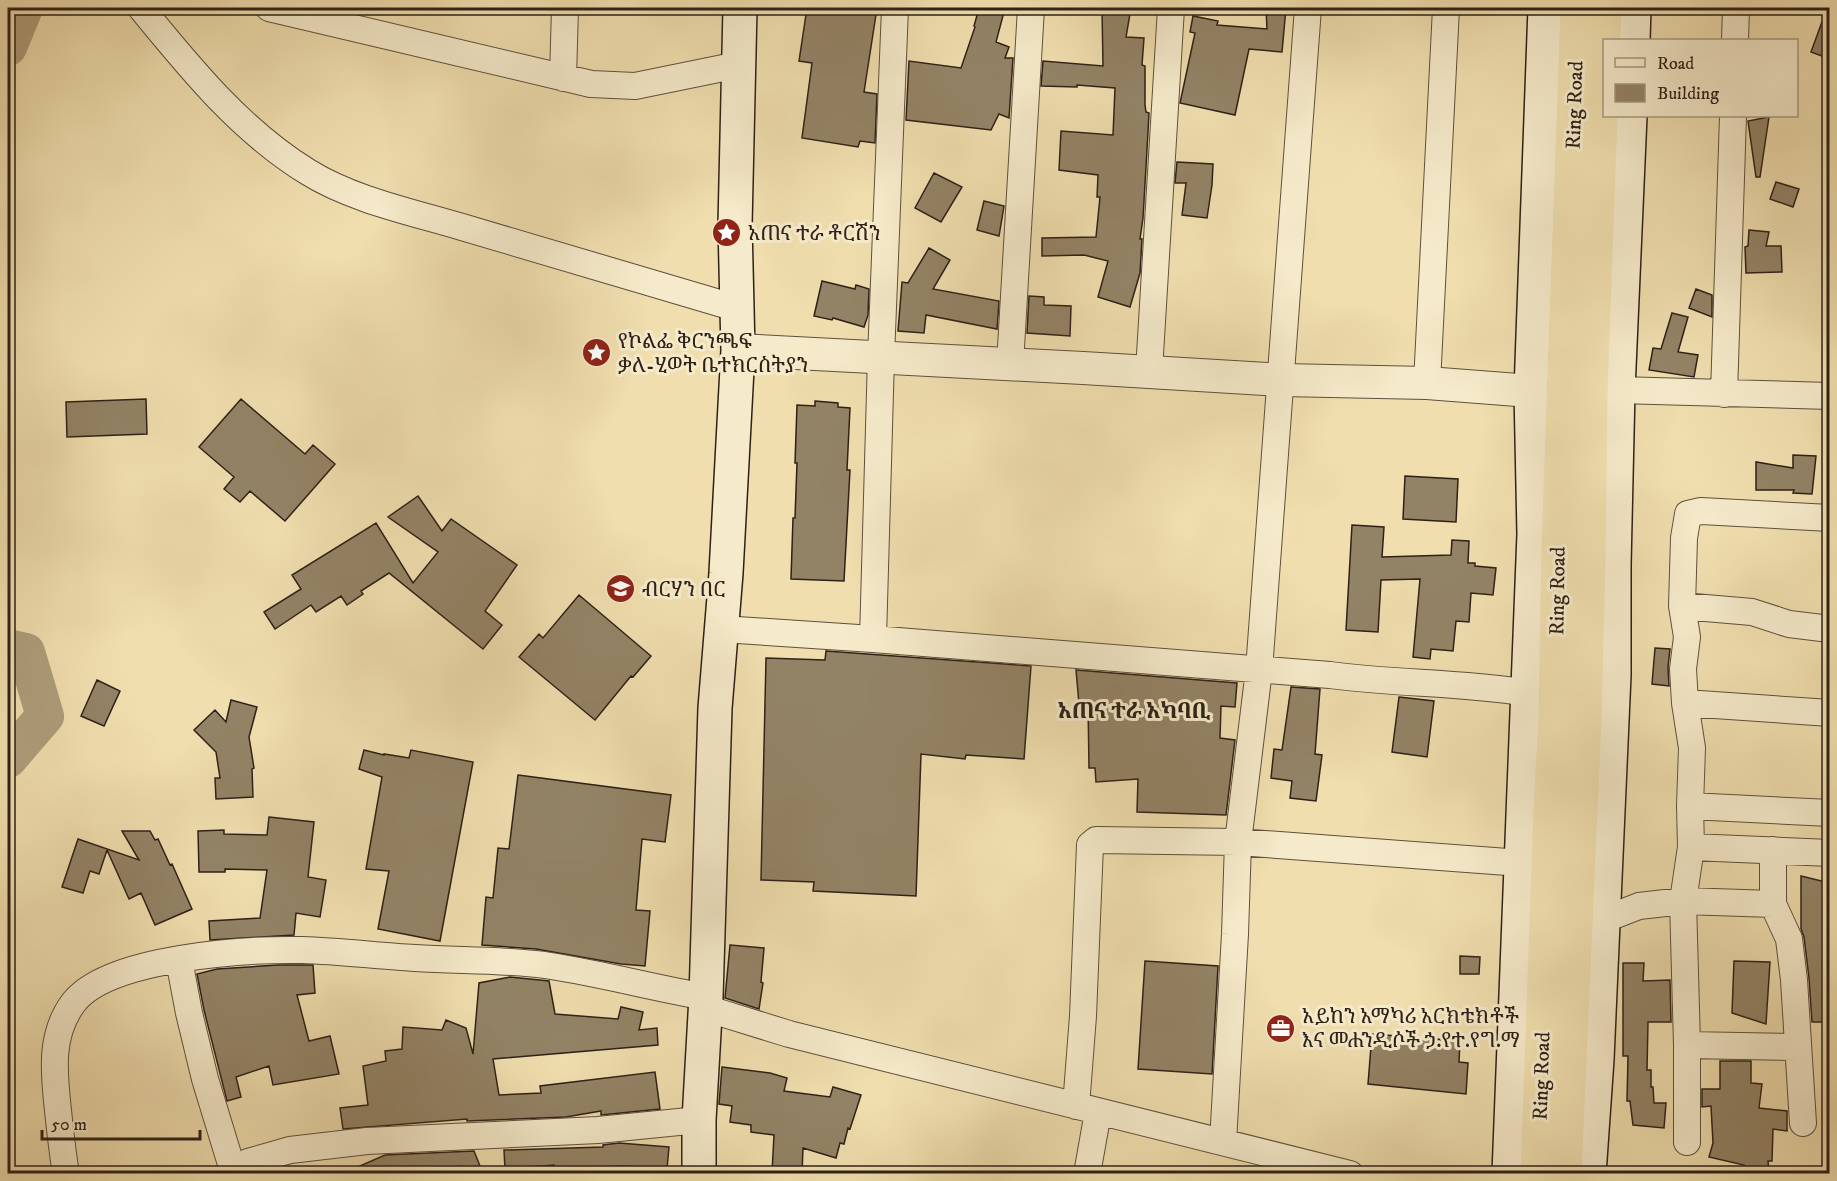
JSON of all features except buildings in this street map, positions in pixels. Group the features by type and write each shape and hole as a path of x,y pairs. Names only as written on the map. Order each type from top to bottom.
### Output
{"highway":[{"name":"Ring Road","path":"1565,1173 1585,719 1589,554 1576,390 1578,8"},
{"name":"Ring Road","path":"1537,1173 1555,717 1558,547 1576,390 1605,8"}],"main road":[{"path":"699,1173 699,1120 706,1003 716,708 738,350 735,225 740,8"},
{"path":"1545,8 1576,390 1614,565 1614,675 1604,920 1589,1173"},
{"path":"1633,39 1634,8"},
{"path":"1509,1173 1534,534 1576,390 1630,117"}],"street":[{"path":"141,8 208,87 246,125 306,171 322,180 389,205 736,308"},
{"path":"269,8 591,84 635,86 738,65"},
{"path":"563,78 565,8"},
{"path":"873,639 881,357 895,8"},
{"path":"1010,364 1031,8"},
{"path":"1149,371 1171,8"},
{"path":"1223,1142 1238,842 1259,669 1308,8"},
{"path":"1427,383 1446,8"},
{"path":"1735,39 1736,8"},
{"path":"1724,394 1733,117"},
{"path":"738,350 1282,380 1830,396"},
{"path":"1687,1142 1683,901 1691,847 1692,748 1685,704 1683,669 1687,637 1682,606 1684,538 1688,514 1701,511 1830,518"},
{"path":"1682,606 1752,612 1789,624 1830,629"},
{"path":"722,629 1259,669 1384,682 1494,687 1528,693"},
{"path":"1685,704 1830,713"},
{"path":"1690,806 1830,813"},
{"path":"1087,1173 1083,1016 1090,845 1096,840 1106,838 1238,842 1521,863"},
{"path":"1691,847 1830,853"},
{"path":"1773,849 1773,904 1789,939 1803,1123"},
{"path":"1604,920 1639,906 1683,901 1773,904"},
{"path":"66,1173 53,1067 60,1027 66,1014 80,995 99,982 146,964 228,954 293,950 550,966 706,1003 789,1034 1350,1173"},
{"path":"179,960 205,1079 234,1172 248,1162 290,1150 367,1142 598,1130 699,1120"},
{"path":"1687,1045 1798,1047"}],"waterway":[{"path":"8,47 24,8"},
{"path":"8,648 26,652 45,716 8,759"}],"place":[{"name":"አጠና ተራ ቶርሽን","path":"727,233"},
{"name":"የኮልፌ ቅርንጫፍ ቃለ-ሂወት ቤተክርስትያን","path":"597,353"},
{"name":"ብርሃን በር","path":"621,589"},
{"name":"አይከን አማካሪ አርክቴክቶች እና መሐንዲሶች ኃ.የተ.የግ.ማ","path":"1281,1028"}],"district":[{"name":"አጠና ተራ አካባቢ","path":"1134,710"}]}
